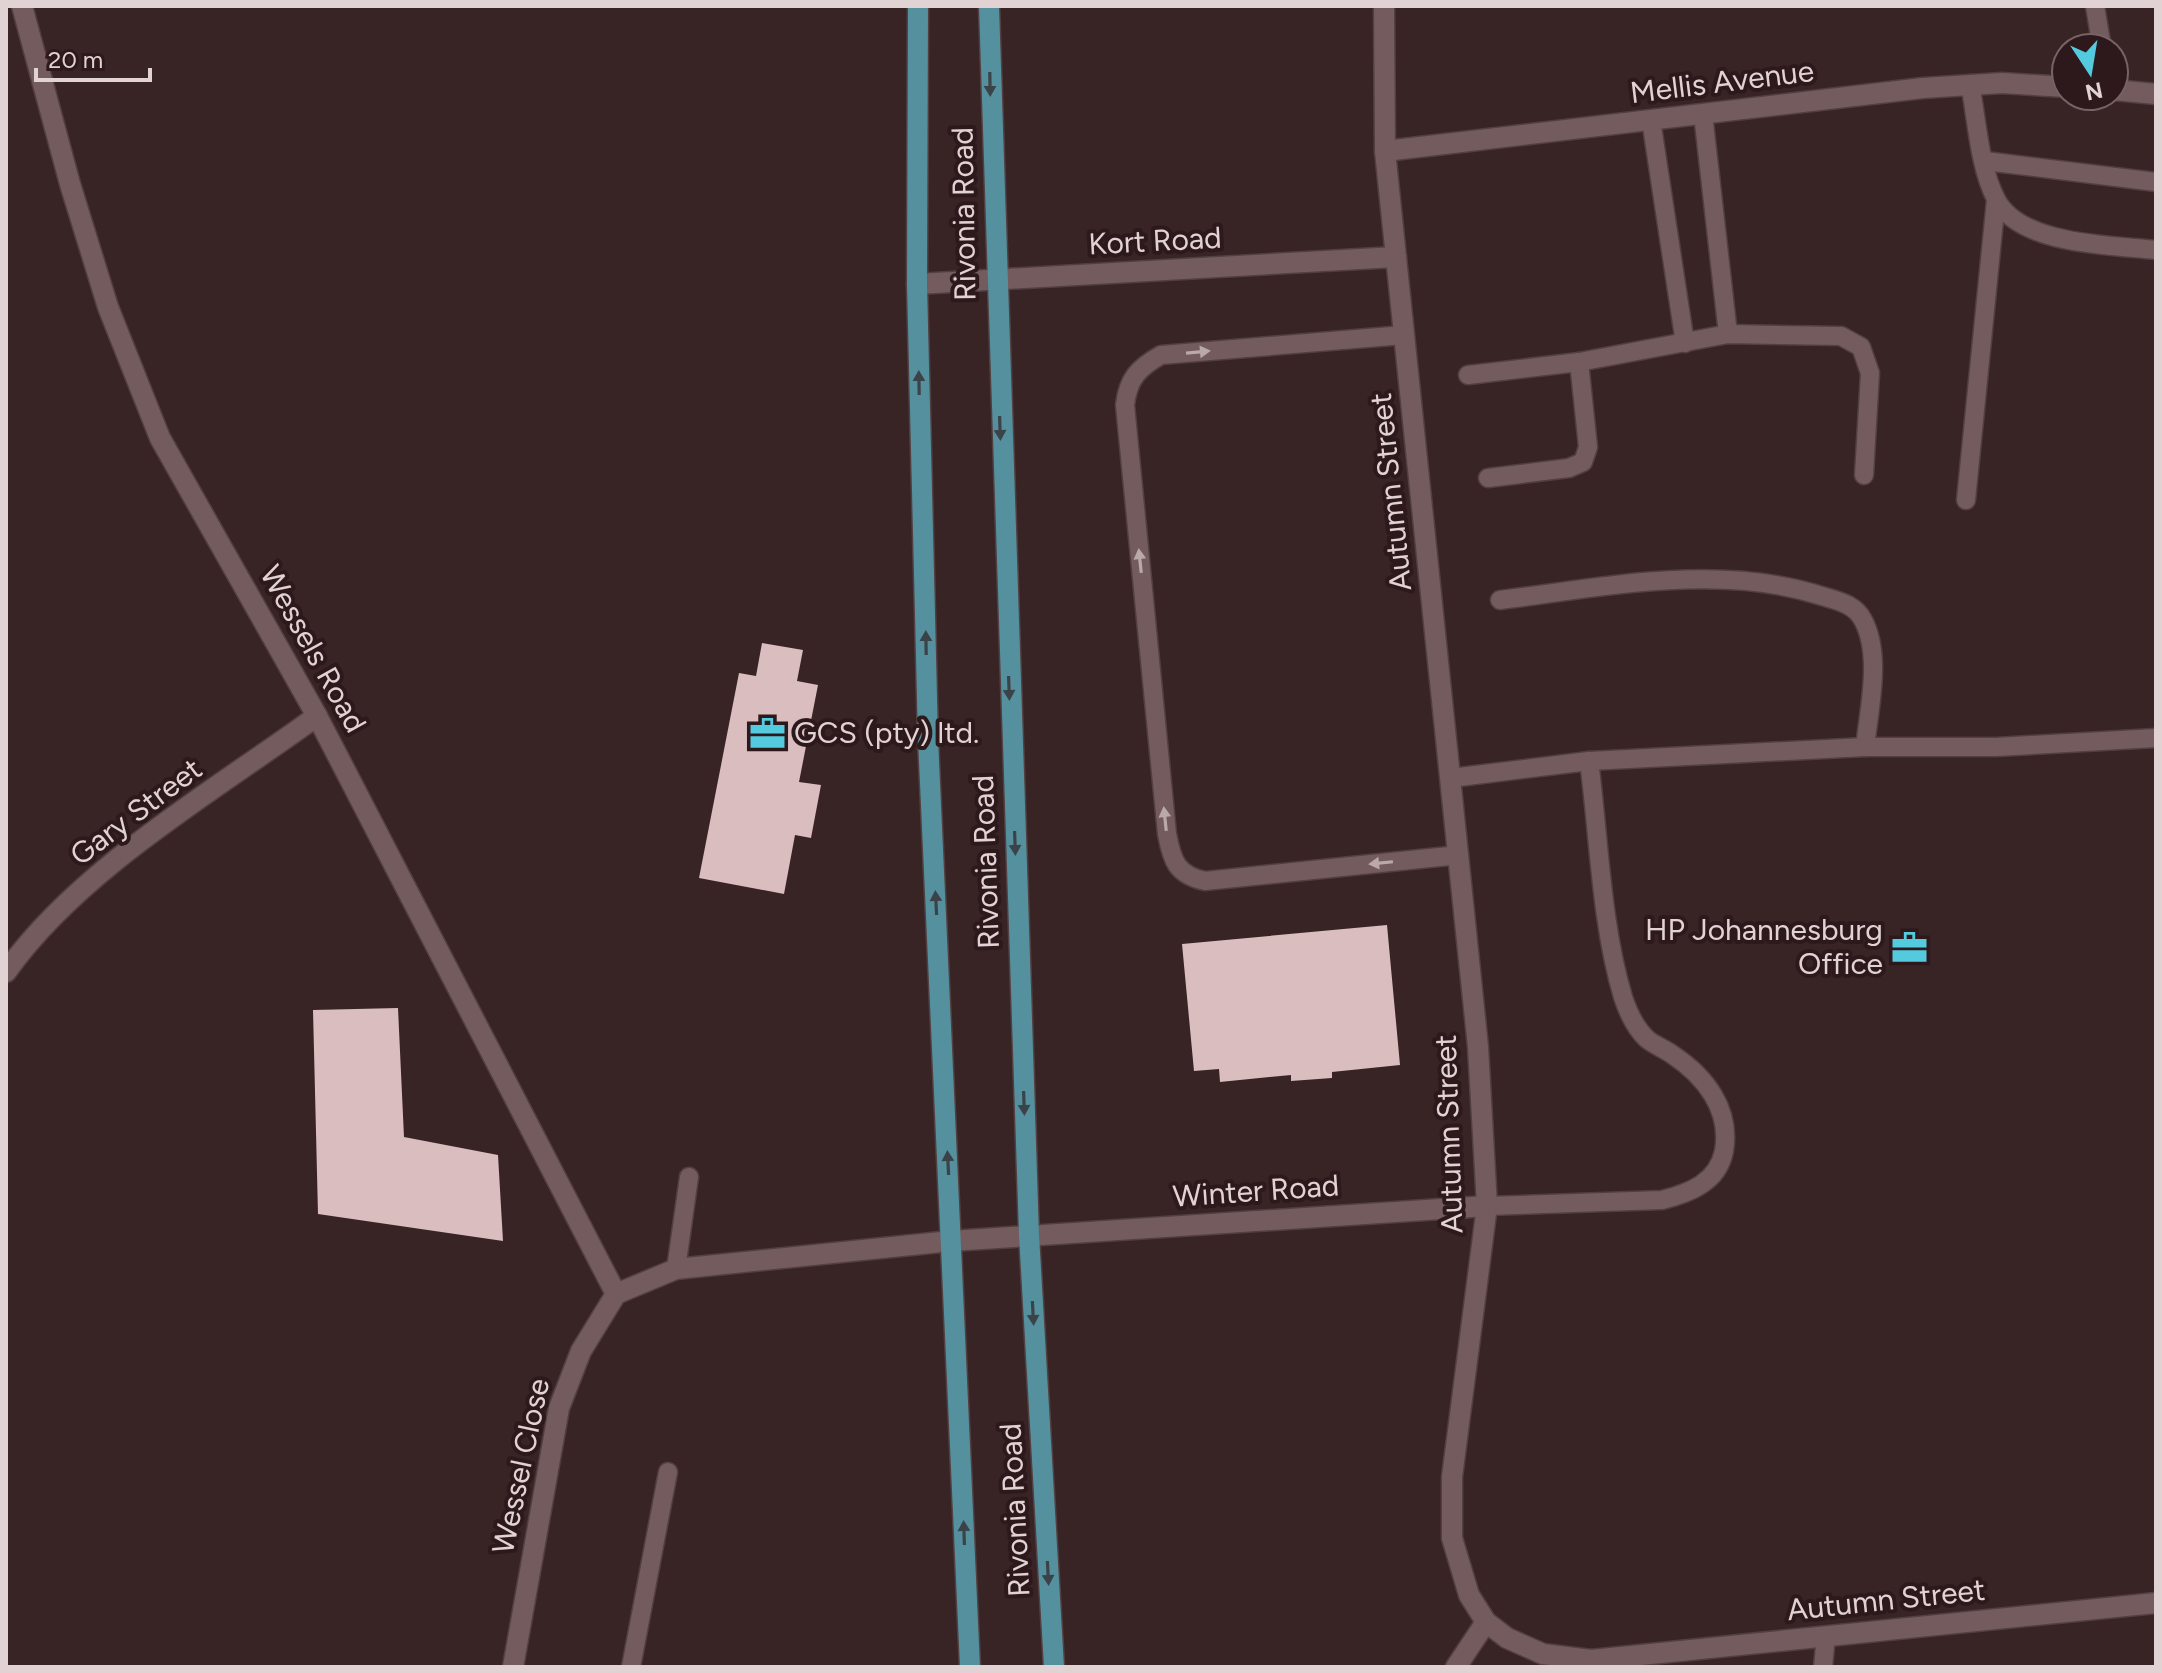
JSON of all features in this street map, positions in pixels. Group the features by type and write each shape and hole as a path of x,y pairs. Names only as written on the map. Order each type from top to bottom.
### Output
{"main road":[{"name":"Rivonia Road","path":"918,6 917,284 928,739 970,1667"},
{"name":"Rivonia Road","path":"989,6 995,281 1029,1235 1054,1667"}],"street":[{"name":"Wessels Road","path":"22,6 70,184 108,307 160,438 317,716 616,1294"},
{"name":"Autumn Street","path":"1384,6 1385,151 1478,1047 1487,1206 1450,1511 1459,1569 1486,1622 1507,1638 1543,1654 1591,1660 2156,1603"},
{"name":"Mellis Avenue","path":"1385,151 1970,84 2050,86"},
{"path":"2130,92 2156,94"},
{"name":"Kort Road","path":"917,284 1396,257"},
{"name":"Gary Street","path":"6,972 26,944 65,903 126,854 317,716"},
{"name":"Winter Road","path":"951,1241 1487,1206"},
{"path":"616,1294 676,1269 951,1241"},
{"name":"Wessel Close","path":"513,1667 562,1397 581,1351 616,1294"},
{"path":"1456,1667 1486,1622"}],"lane":[{"path":"2095,6 2099,32"},
{"path":"1966,500 1996,200 1970,84"},
{"path":"1703,114 1728,334"},
{"path":"1651,120 1685,343"},
{"path":"1985,161 2156,182"},
{"path":"1996,200 2021,227 2038,233 2156,250"},
{"path":"1468,375 1579,362 1728,334 1841,336 1861,347 1870,373 1864,475"},
{"path":"1404,335 1161,355 1141,366 1127,385 1125,405 1167,834 1172,861 1187,877 1205,881 1459,855"},
{"path":"1488,478 1569,468 1583,462 1588,447 1579,362"},
{"path":"1500,600 1620,584 1720,580 1801,590 1851,606 1863,618 1870,639 1871,683 1865,747"},
{"path":"1451,778 1589,761 1865,747 1996,747 2156,738"},
{"path":"1487,1206 1662,1200 1690,1193 1706,1182 1722,1161 1726,1136 1723,1111 1716,1099 1676,1057 1647,1039 1631,1018 1623,996 1614,959 1589,761"},
{"path":"676,1269 689,1177"},
{"path":"631,1667 668,1472"},
{"path":"1823,1667 1826,1636"}],"building":[{"name":"GCS (pty) ltd.","path":"762,643 803,650 797,681 818,685 799,782 821,785 811,838 795,835 784,894 699,878 739,673 756,676"},
{"path":"1387,925 1400,1065 1332,1072 1332,1078 1291,1081 1291,1075 1220,1082 1219,1069 1194,1071 1182,944"},
{"path":"398,1008 404,1137 498,1155 503,1241 318,1214 313,1010"}],"place":[{"name":"GCS (pty) ltd.","path":"768,733"},
{"name":"HP Johannesburg Office","path":"1909,947"}]}
